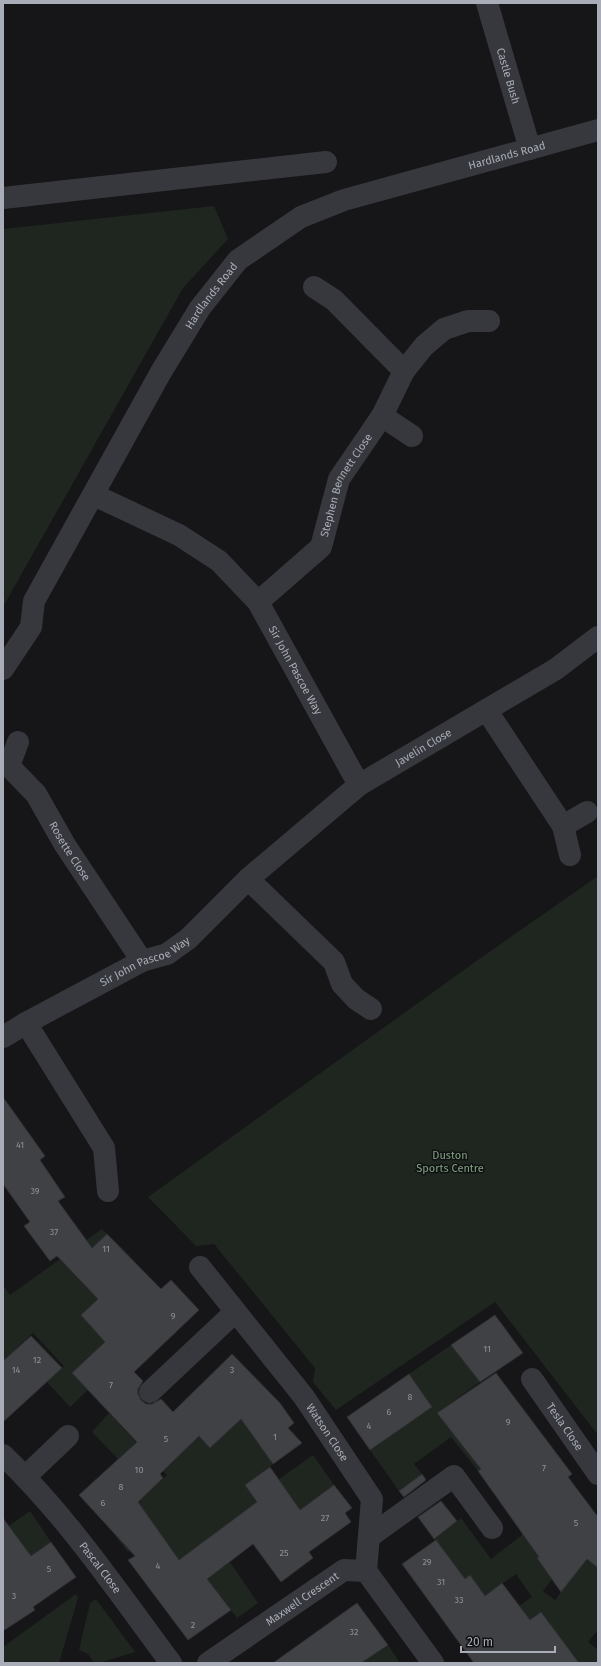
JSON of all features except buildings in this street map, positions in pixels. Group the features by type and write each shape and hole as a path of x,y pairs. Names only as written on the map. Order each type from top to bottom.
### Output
{"street":[{"name":"Castle Bush","path":"487,3 530,149"},
{"name":"Hardlands Road","path":"3,669 32,627 34,601 161,372 200,308 238,260 301,217 344,200 598,130"},
{"path":"3,198 326,162"},
{"path":"314,287 334,300 404,371"},
{"name":"Stephen Bennett Close","path":"258,602 321,547 339,479 382,416 404,371 424,346 444,329 468,321 489,321"},
{"path":"382,416 412,436"},
{"name":"Sir John Pascoe Way","path":"3,1037 26,1023 142,961 167,954 188,939 248,879 360,785 258,602 220,562 179,535 94,495"},
{"name":"Javelin Close","path":"360,785 556,669 598,637"},
{"path":"487,711 563,826 570,855"},
{"name":"Rosette Close","path":"18,742 9,766 36,794 65,845 142,961"},
{"path":"563,826 587,812"},
{"path":"248,879 334,962 342,984 356,999 371,1009"},
{"path":"26,1023 104,1148 108,1191"},
{"name":"Watson Close","path":"200,1267 304,1397 372,1499 366,1571"},
{"path":"150,1392 235,1312"},
{"name":"Tesla Close","path":"532,1379 598,1474"},
{"name":"Pascal Close","path":"68,1436 12,1469 95,1560 171,1663"},
{"path":"369,1537 454,1476 492,1528"},
{"name":"Maxwell Crescent","path":"208,1663 344,1570 366,1571"},
{"path":"366,1571 433,1663"}],"green space":[{"path":"214,206 228,239 183,288 3,607 3,229"},
{"name":"Duston Sports Centre","path":"598,876 598,1435 495,1302 336,1410 313,1382 315,1368 214,1244 196,1246 148,1197 482,957"},
{"path":"102,1229 107,1234 70,1270 92,1293 111,1273 116,1283 81,1315 114,1351 72,1373 88,1390 70,1407 47,1382 64,1366 33,1333 3,1361 3,1285 10,1295"},
{"path":"451,1345 488,1376 437,1413 454,1435 501,1454 478,1471 451,1437 414,1464 422,1474 399,1491 370,1450 432,1407 409,1374"},
{"path":"282,1406 250,1432 273,1464 270,1467 288,1524 255,1547 235,1520 212,1536 258,1603 237,1618 221,1596 211,1604 162,1536 150,1537 128,1552 109,1528 167,1475 163,1471 199,1436 210,1448 230,1429 224,1421"},
{"path":"109,1413 136,1442 118,1459 92,1432"},
{"path":"313,1455 334,1485 298,1511 275,1482"},
{"path":"30,1511 51,1542 36,1563 3,1530"},
{"path":"544,1512 566,1561 543,1591 555,1600 586,1559 598,1568 598,1630 588,1642 598,1650 598,1663 572,1663 576,1660 558,1635 498,1620 532,1597 516,1574 485,1596 470,1576 465,1579 434,1539 461,1518 491,1559 522,1535 520,1530"},
{"path":"76,1594 78,1598 59,1663 3,1663 3,1647"},
{"path":"96,1599 135,1652 99,1663 94,1663 88,1654 79,1650 90,1603"},
{"path":"388,1645 400,1663 349,1663 365,1660"}]}
